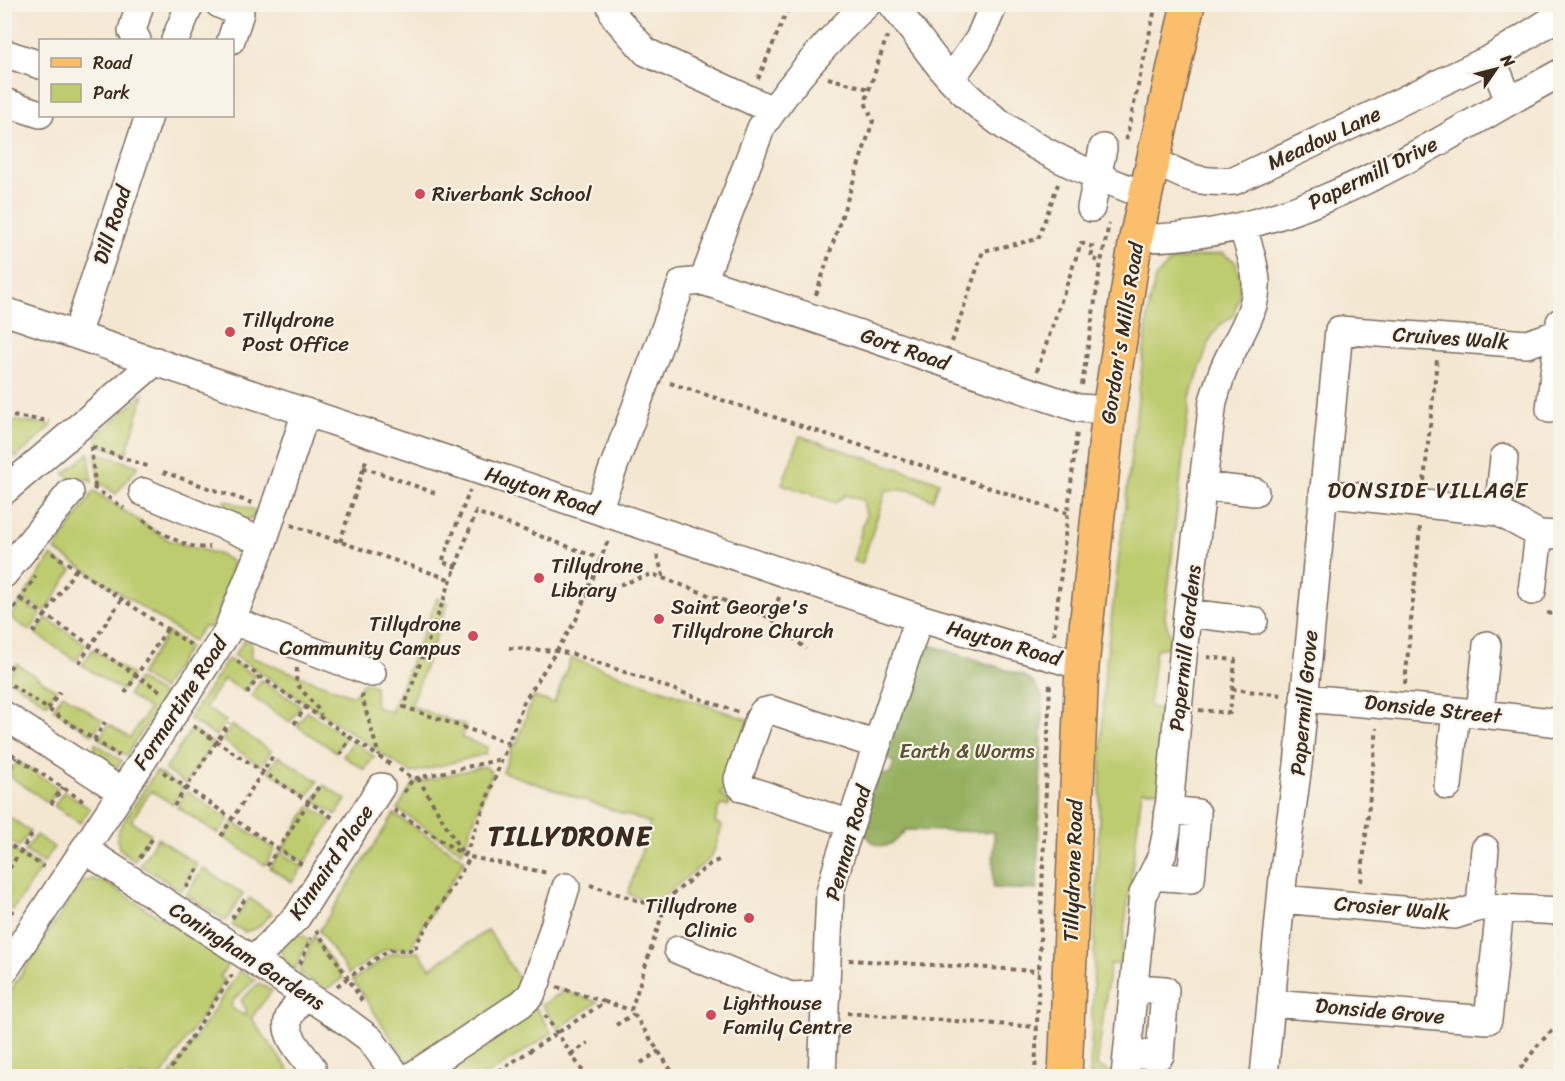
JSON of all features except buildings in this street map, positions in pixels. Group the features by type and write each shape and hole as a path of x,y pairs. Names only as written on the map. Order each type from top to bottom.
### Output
{"main road":[{"name":"Gordon's Mills Road","path":"1082,666 1109,410 1136,238 1188,4"},
{"name":"Tillydrone Road","path":"1065,1077 1082,666"}],"street":[{"path":"136,39 132,31 140,4"},
{"path":"175,39 190,4"},
{"path":"219,4 240,13 231,39"},
{"path":"610,4 615,17 646,52 772,110"},
{"path":"607,513 648,375 682,282 703,281 761,128 772,110 804,71 867,4"},
{"path":"951,79 979,39 994,4"},
{"path":"894,7 951,79 1000,124 1058,159 1145,195"},
{"name":"Meadow Lane","path":"1152,160 1190,179 1212,183 1234,181 1492,58 1560,15"},
{"path":"4,53 39,65"},
{"path":"1492,58 1509,101"},
{"name":"Papermill Drive","path":"1136,238 1191,236 1242,226 1320,202 1360,185 1560,74"},
{"path":"4,102 39,114"},
{"name":"Dill Road","path":"76,335 149,117"},
{"path":"1091,208 1103,148"},
{"name":"Papermill Gardens","path":"1127,1065 1143,894 1162,855 1167,830 1187,613 1213,401 1224,367 1254,304 1256,281 1242,226"},
{"name":"Gort Road","path":"703,281 1078,408 1109,410"},
{"name":"Hayton Road","path":"4,311 919,618 1082,666"},
{"path":"1550,409 1560,329"},
{"name":"Cruives Walk","path":"1339,330 1527,344 1560,329"},
{"name":"Papermill Grove","path":"1264,1077 1305,698 1339,330"},
{"path":"4,491 87,436 156,362"},
{"name":"Formartine Road","path":"4,970 138,769 187,715 233,621 276,517 306,412"},
{"path":"1498,512 1504,458"},
{"path":"1202,486 1255,492"},
{"path":"143,492 276,517"},
{"path":"4,574 70,493"},
{"path":"1323,494 1498,512 1550,535 1532,591"},
{"path":"1187,613 1254,621"},
{"name":"Pennan Road","path":"822,1077 830,892 919,618"},
{"path":"233,621 372,673"},
{"path":"1448,786 1487,645"},
{"name":"Donside Street","path":"1305,698 1468,712 1560,723"},
{"path":"851,824 743,788 738,778 759,719 763,712 771,710 877,745"},
{"path":"4,715 122,792"},
{"name":"Kinnaird Place","path":"250,957 297,917 353,831 389,796"},
{"path":"1152,876 1191,879 1197,813 1168,810"},
{"name":"Coningham Gardens","path":"84,849 250,957 370,1039 397,1077"},
{"path":"1485,849 1490,907"},
{"path":"412,1077 521,1004 534,988 570,882"},
{"name":"Crosier Walk","path":"1282,899 1455,915 1490,907 1560,911"},
{"name":"Donside Grove","path":"1272,1003 1488,1020 1490,907"},
{"path":"678,950 790,996 826,1003"},
{"path":"298,989 287,1024 288,1033 312,1067"}],"path":[{"path":"740,96 745,81 755,85 790,4"},
{"path":"808,317 873,121 865,102 894,7"},
{"path":"804,71 869,89"},
{"path":"945,363 983,251 1038,239 1041,236 1059,181 1052,177 1058,159"},
{"path":"1030,392 1081,243 1093,247 1091,258 1101,262"},
{"path":"648,375 1067,513 1098,513"},
{"path":"4,415 87,436 276,517 340,542 452,580"},
{"path":"340,542 367,454"},
{"path":"363,467 435,493"},
{"path":"457,567 442,562 477,470"},
{"path":"508,743 404,707 476,512 601,559"},
{"path":"298,989 315,929 348,978 386,952 416,950 416,944 467,857 524,702 576,620 601,559 607,513"},
{"path":"52,553 191,645"},
{"path":"33,633 76,569"},
{"path":"586,597 652,574 771,618 806,649"},
{"path":"21,599 137,675 217,741 353,831"},
{"path":"79,663 122,599"},
{"path":"1547,613 1560,615"},
{"path":"125,693 167,629"},
{"path":"218,648 413,779 502,759"},
{"path":"304,648 296,670 296,683 317,708 322,718"},
{"path":"509,648 573,654 759,719"},
{"path":"1178,708 1230,713 1235,660 1184,654"},
{"path":"14,662 4,678 138,769"},
{"path":"372,673 362,697 379,756"},
{"path":"248,694 260,676"},
{"path":"1232,689 1305,698"},
{"path":"48,709 60,692"},
{"path":"1359,906 1379,704"},
{"path":"294,724 306,707"},
{"path":"94,740 105,722"},
{"path":"174,806 229,723"},
{"path":"340,755 351,737"},
{"path":"4,749 106,816"},
{"path":"221,836 275,753"},
{"path":"5,774 16,757"},
{"path":"165,773 322,878"},
{"path":"418,778 467,857"},
{"path":"267,866 321,783"},
{"path":"51,804 63,787"},
{"path":"389,796 393,810 467,857 536,870 664,909 633,1012 616,1025"},
{"path":"4,876 33,833"},
{"path":"4,841 42,866"},
{"path":"657,906 710,864 721,859"},
{"path":"4,906 12,912"},
{"path":"166,1077 250,957"},
{"path":"828,959 1039,971"},
{"path":"534,988 605,1002 633,1012 675,1077"},
{"path":"534,988 557,1034 586,1077"},
{"path":"492,1076 605,1002"},
{"path":"826,1003 1037,1027"},
{"path":"1515,1077 1538,1045 1560,1022"},
{"path":"571,1054 588,1043"},
{"path":"641,1063 659,1052"}],"green space":[{"path":"1222,253 1236,262 1240,279 1239,297 1233,316 1220,325 1211,338 1190,396 1165,618 1170,637 1168,647 1156,649 1149,706 1165,711 1161,791 1142,791 1120,964 1110,964 1097,1066 1113,1073 1113,1076 1090,1076 1104,680 1149,307 1155,278 1171,261"},
{"path":"144,394 126,454 97,445 98,434"},
{"path":"4,420 52,426 16,458 5,444"},
{"path":"800,436 939,482 933,500 911,490 886,490 862,564 853,561 866,515 863,500 845,495 836,503 782,484"},
{"path":"95,452 138,466 116,494 99,482"},
{"path":"89,453 92,482 86,478 80,485 64,474"},
{"path":"94,491 168,540 221,555 233,562 219,612 210,628 203,627 193,641 55,550"},
{"path":"225,500 257,511 254,516 244,522 224,512"},
{"path":"51,556 72,570 45,612 23,598"},
{"path":"437,598 448,603 411,706 466,726 462,738 487,747 486,754 411,773 234,655 244,641 251,641 251,657 353,696 364,682 375,686 376,707 391,712"},
{"path":"21,601 41,614 30,631 10,617"},
{"path":"46,618 86,644 76,661 36,634"},
{"path":"168,632 189,647 162,689 140,675"},
{"name":"Earth & Worms","path":"924,643 1025,676 1040,693 1043,700 1037,890 993,888 994,832 906,830 893,842 882,846 871,841 861,827 878,774 890,774 894,762 886,758"},
{"path":"93,649 132,675 122,691 82,665"},
{"path":"571,658 749,720 727,787 720,793 730,803 728,806 719,807 715,822 722,826 712,857 655,903 628,894 650,823 503,772 513,744 516,745 533,697 554,703"},
{"path":"228,659 255,676 245,692 224,679 205,707 226,721 216,736 189,719"},
{"path":"17,664 56,690 47,704 7,678"},
{"path":"138,679 165,696 126,756 99,739 108,724 130,738 149,709 128,695"},
{"path":"261,680 301,706 290,722 251,696"},
{"path":"63,694 102,720 93,735 53,709"},
{"path":"307,711 346,737 336,752 297,726"},
{"path":"232,725 271,751 261,766 222,740"},
{"path":"191,729 213,743 186,784 165,770"},
{"path":"353,741 374,756 365,770 343,756"},
{"path":"95,743 122,761 116,769 106,769 93,757"},
{"path":"278,756 318,781 308,796 268,771"},
{"path":"18,761 58,788 49,803 8,775"},
{"path":"485,766 492,773 462,852 397,809 414,783"},
{"path":"156,771 183,788 173,804 151,791 131,821 151,834 134,861 119,848 117,838 119,829"},
{"path":"324,785 346,800 336,815 314,800"},
{"path":"64,791 90,809 80,823 54,806"},
{"path":"187,791 229,819 218,834 177,807"},
{"path":"310,806 332,821 305,863 283,848"},
{"path":"5,814 30,831 19,847 5,838"},
{"path":"394,814 465,860 414,941 413,948 386,949 349,974 319,931"},
{"path":"233,822 275,849 265,865 223,837"},
{"path":"36,835 54,847 44,863 25,851"},
{"path":"157,838 197,864 181,891 140,865"},
{"path":"5,844 41,868 13,910 5,904"},
{"path":"280,852 303,867 292,882 270,868"},
{"path":"203,868 243,894 226,921 186,895"},
{"path":"92,879 108,884 229,962 220,977 225,980 162,1076 5,1076 5,999 79,886"},
{"path":"249,898 272,913 257,928 245,932 232,925"},
{"path":"488,930 520,981 516,995 411,1063 407,1062 353,980 393,953 419,952 430,968"},
{"path":"295,935 302,935 309,940 295,970 282,956 282,948"},
{"path":"314,936 343,978 325,990 299,973"},
{"path":"240,970 255,980 234,999 231,1006 246,1016 246,1009 241,1000 259,983 272,991 251,1018 293,1076 170,1076"},
{"path":"560,990 598,1002 558,1029 542,1005 561,993"},
{"path":"534,1005 552,1033 486,1076 425,1076"}],"place":[{"name":"Riverbank School","path":"420,194"},
{"name":"Tillydrone Post Office","path":"230,332"},
{"name":"Tillydrone Library","path":"539,578"},
{"name":"Saint George's Tillydrone Church","path":"659,619"},
{"name":"Tillydrone Community Campus","path":"473,636"},
{"name":"Tillydrone Clinic","path":"749,918"},
{"name":"Lighthouse Family Centre","path":"711,1015"}],"district":[{"name":"DONSIDE VILLAGE","path":"1428,490"},
{"name":"TILLYDRONE","path":"570,836"}]}
